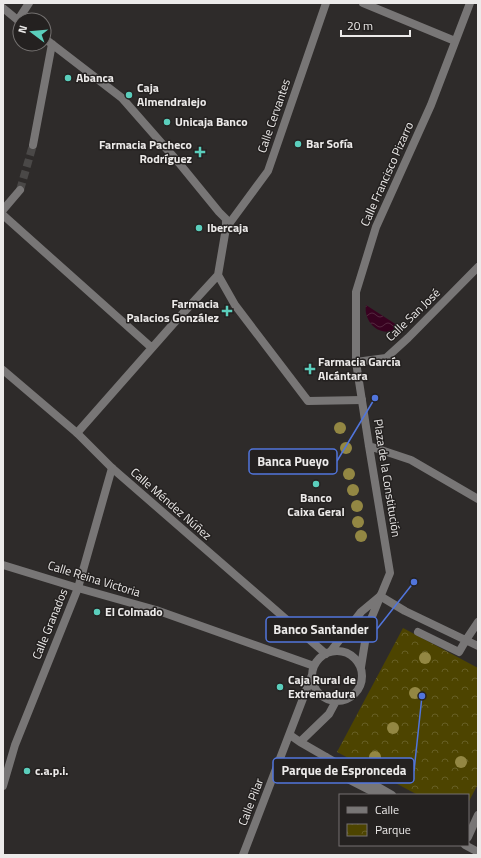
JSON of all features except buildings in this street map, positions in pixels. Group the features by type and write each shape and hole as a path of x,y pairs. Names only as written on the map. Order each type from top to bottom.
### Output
{"street":[{"path":"24,12 29,3"},
{"name":"Calle Cervantes","path":"226,228 268,171 326,3"},
{"path":"363,3 455,41"},
{"name":"Calle Francisco Pizarro","path":"356,362 356,292 365,261 376,227 432,105 470,3"},
{"path":"3,8 12,15"},
{"path":"52,44 122,98 180,163 226,219 226,228 218,275 77,433"},
{"path":"33,145 50,52"},
{"path":"3,210 20,190"},
{"path":"3,215 152,348"},
{"name":"Calle San José","path":"356,362 386,358 408,338 478,267"},
{"path":"218,275 235,306 308,401 362,400"},
{"name":"Plaza de la Constitución","path":"356,362 390,573 371,619 361,667"},
{"name":"Calle Méndez Núñez","path":"3,370 77,433 112,468 328,653"},
{"path":"369,446 411,460 478,498"},
{"name":"Calle Granados","path":"3,786 15,745 78,588 112,468"},
{"name":"Calle Reina Victoria","path":"3,565 156,610 314,666"},
{"path":"328,653 361,612 380,596 406,611 478,646"},
{"path":"418,632 459,652 478,622"},
{"path":"338,650 347,653 355,659 361,667 362,676 360,686 354,694 346,700 336,701 327,699 319,693 314,685 312,675 314,666 320,658 328,653 338,650"},
{"name":"Calle Pilar","path":"243,855 312,675"},
{"path":"300,742 329,714 336,701"},
{"path":"290,735 390,794"},
{"path":"326,756 334,772 376,794"},
{"path":"469,835 478,815"},
{"path":"467,846 478,852"}],"green space":[{"path":"403,628 478,668 478,784 469,801 469,794 416,794 337,752"}],"water":[{"path":"366,305 400,327 396,330 388,332 373,326 367,317"}],"tunnel":[{"path":"20,190 33,145"}],"place":[{"name":"Abanca","path":"68,78"},
{"name":"Caja Almendralejo","path":"129,95"},
{"name":"Unicaja Banco","path":"167,122"},
{"name":"Bar Sofía","path":"298,144"},
{"name":"Farmacia Pacheco Rodríguez","path":"200,152"},
{"name":"Ibercaja","path":"199,228"},
{"name":"Farmacia Palacios González","path":"227,311"},
{"name":"Farmacia García Alcántara","path":"310,369"},
{"name":"Banca Pueyo","path":"375,398"},
{"name":"Banco Caixa Geral","path":"316,484"},
{"name":"Banco Santander","path":"414,582"},
{"name":"El Colmado","path":"97,612"},
{"name":"Caja Rural de Extremadura","path":"280,687"},
{"name":"Parque de Espronceda","path":"422,696"},
{"name":"c.a.p.i.","path":"27,771"}]}
